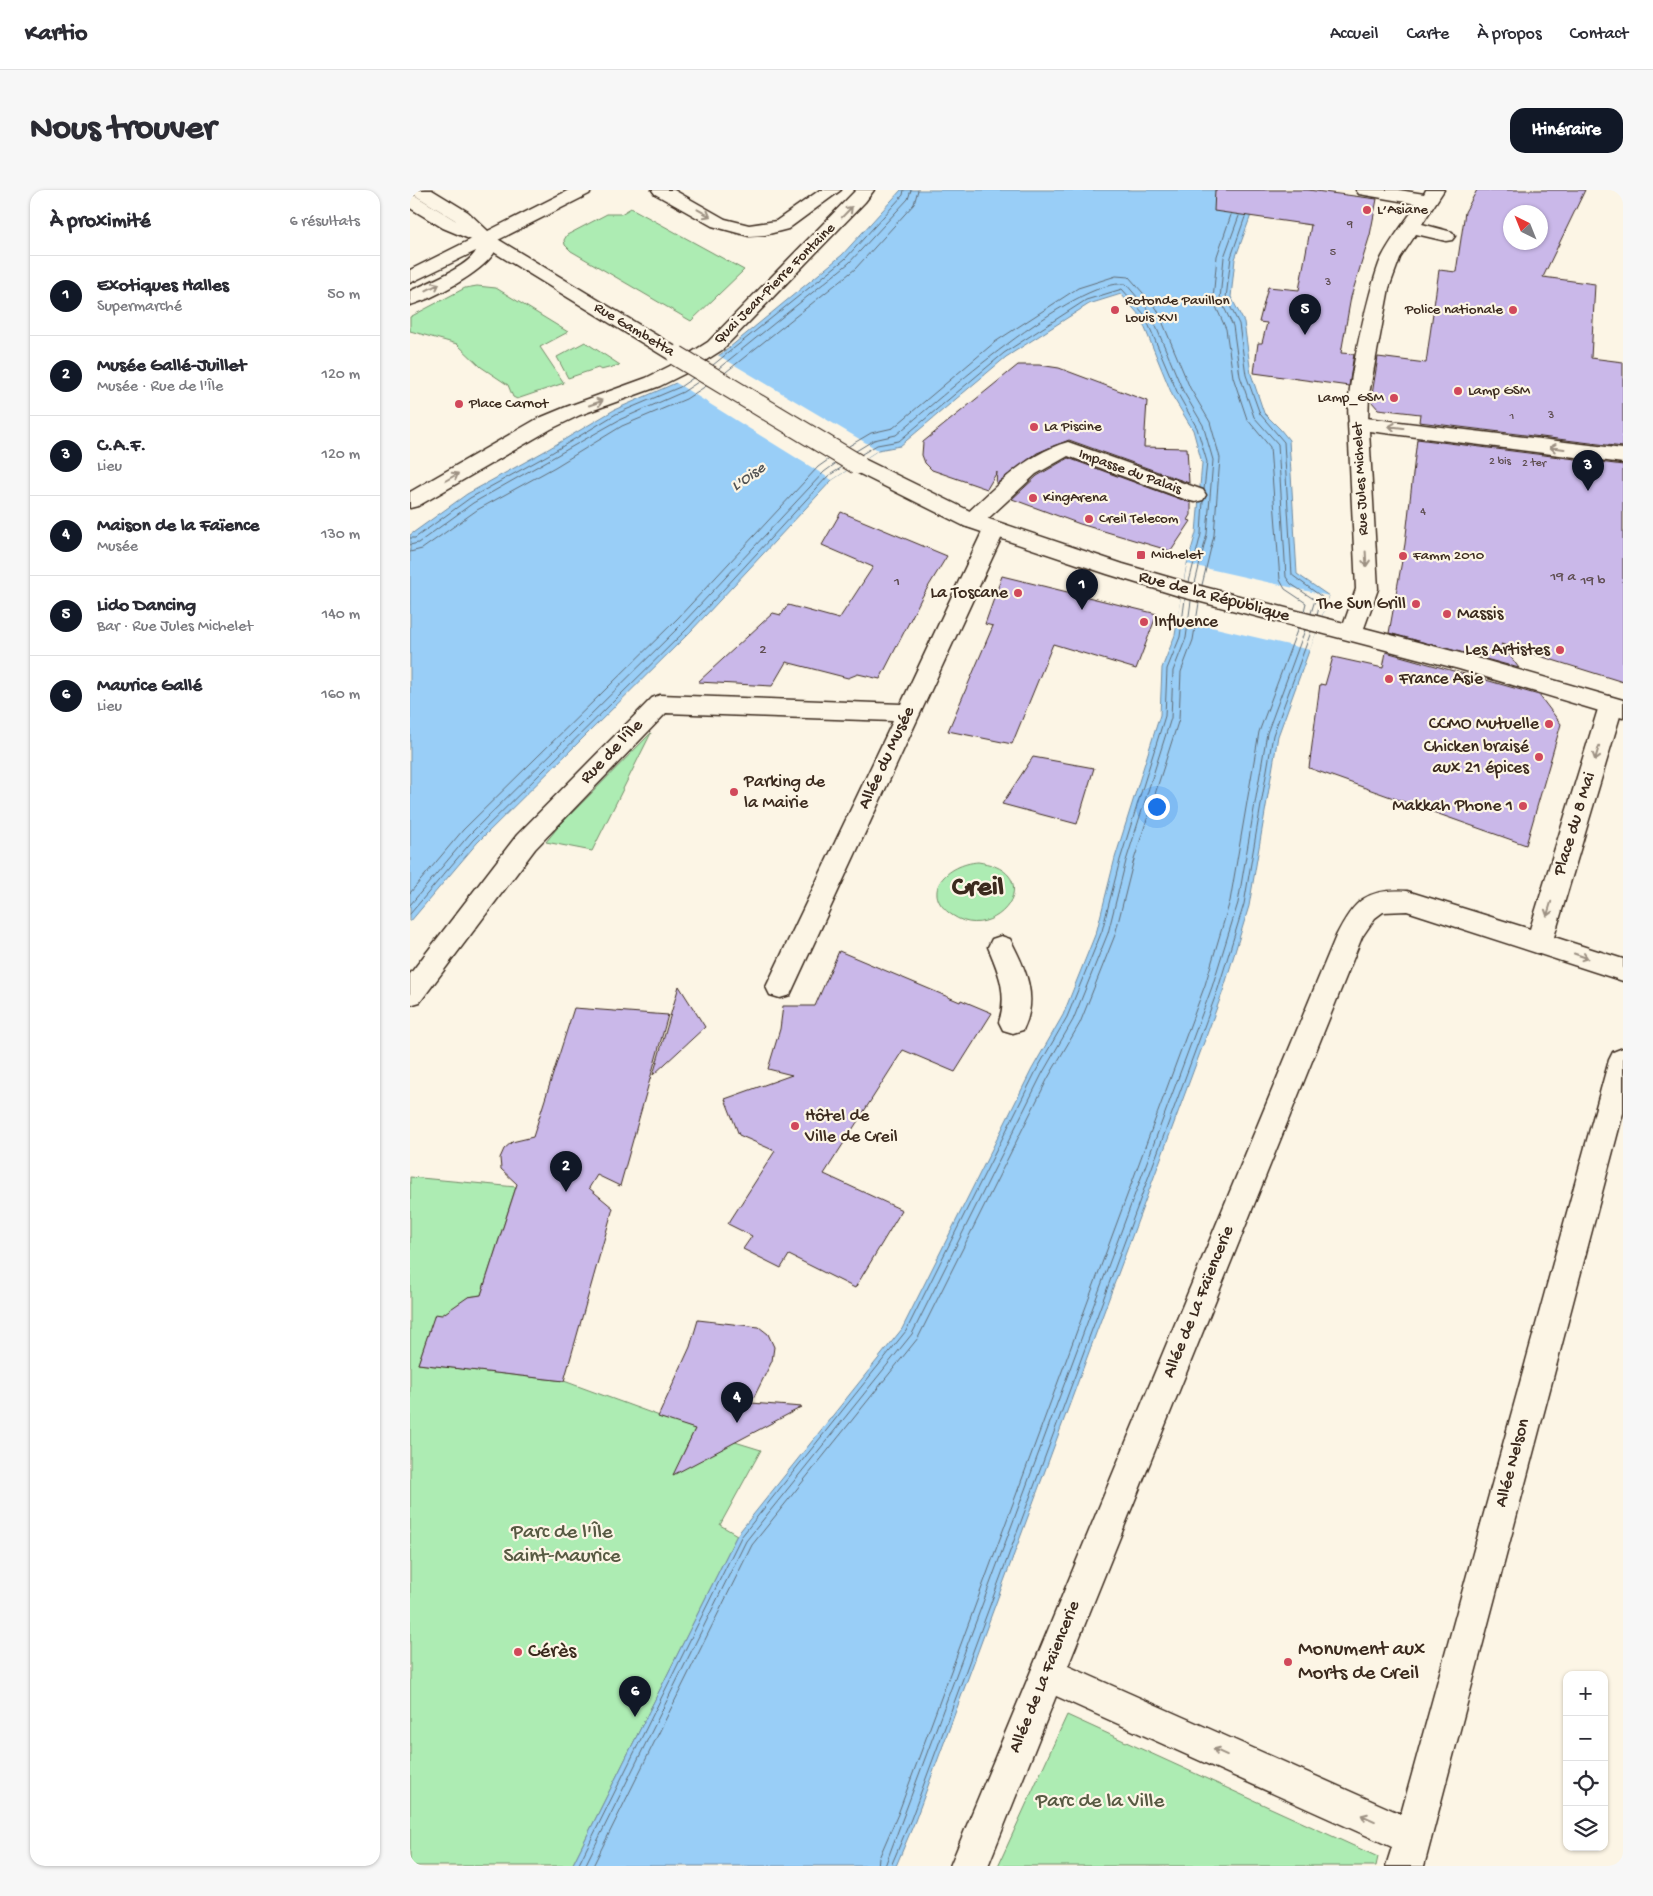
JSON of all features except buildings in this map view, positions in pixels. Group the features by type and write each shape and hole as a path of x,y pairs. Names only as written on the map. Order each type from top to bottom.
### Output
{"street":[{"path":"419,190 466,219 485,240 486,247 481,258 456,275"},
{"path":"410,277 583,190"},
{"path":"661,190 729,227 750,231 773,229 782,225 832,190"},
{"name":"Quai Jean-Pierre Fontaine","path":"410,501 551,421 653,382 677,370 715,346 821,239 865,190"},
{"path":"1365,190 1432,195"},
{"name":"Rue Jules Michelet","path":"1351,633 1367,589 1358,422 1359,394 1376,302 1391,258 1432,195"},
{"name":"Rue Gambetta","path":"410,200 449,224 485,240 857,464"},
{"path":"1411,227 1446,236"},
{"path":"410,299 456,275 487,262 519,261"},
{"path":"1358,422 1623,456"},
{"name":"Impasse du Palais","path":"972,521 1029,469 1047,456 1068,449 1195,495"},
{"name":"Rue de la République","path":"857,464 994,530 1182,589 1460,662 1619,710"},
{"name":"Allée du Musée","path":"780,987 994,530"},
{"name":"Rue de l'Île","path":"410,994 526,842 660,704 908,713"},
{"name":"Place du 8 Mai","path":"1539,942 1619,710"},
{"name":"Allée de La Faïencerie","path":"969,1866 1046,1674 1357,921 1366,910 1378,901 1390,899 1408,901 1623,970"},
{"path":"1001,947 1017,987 1018,1008 1013,1022"},
{"name":"Allée Nelson","path":"1409,1852 1623,1060"},
{"path":"1046,1674 1409,1852"}],"green space":[{"path":"631,208 744,270 691,321 571,251 565,245 564,240 567,235 607,214 621,214"},
{"path":"477,286 496,288 568,332 540,347 564,383 517,399 513,397 508,385 481,367 457,344 410,331 410,317 465,288"},
{"path":"585,342 620,365 601,370 598,368 568,378 557,357"},
{"path":"651,733 592,851 546,842 558,827"},
{"path":"978,862 1000,868 1011,879 1013,891 1009,904 999,914 985,921 969,922 952,915 942,906 937,889 941,881 956,868"},
{"name":"Parc de l'Île Saint-Maurice","path":"410,1177 516,1187 481,1295 468,1297 450,1316 435,1315 418,1364 564,1381 695,1429 683,1454 735,1442 761,1450 720,1525 737,1535 572,1866 410,1866"},
{"name":"Parc de la Ville","path":"1067,1715 1378,1857 1376,1866 998,1866"}],"water":[{"name":"L'Oise","path":"901,190 1260,190 1235,259 1231,297 1244,322 1251,374 1264,413 1289,440 1297,574 1329,596 1278,736 1249,906 1223,991 915,1821 896,1866 572,1866 737,1535 902,1329 1032,1069 1063,1015 1097,930 1115,858 1160,715 1162,668 1175,635 1187,564 1196,533 1202,463 1193,430 1173,397 1140,316 1121,294 1089,304 1006,357 900,446 878,450 832,480 691,631 477,843 410,922 410,535 467,494 614,410 678,382 724,352 842,255"}],"pier":[{"path":"716,354 878,450 832,480 673,381"},
{"path":"1187,564 1329,596 1310,650 1177,619"}],"place":[{"name":"L’Asiane","path":"1367,210"},
{"name":"Rotonde Pavillon Louis XVI","path":"1115,310"},
{"name":"Police nationale","path":"1513,310"},
{"name":"Lido Dancing","path":"1305,335"},
{"name":"Lamp GSM","path":"1458,391"},
{"name":"Lamp_GSM","path":"1394,398"},
{"name":"Place Carnot","path":"459,404"},
{"name":"La Piscine","path":"1034,427"},
{"name":"C.A.F.","path":"1588,491"},
{"name":"KingArena","path":"1033,498"},
{"name":"Creil Telecom","path":"1089,519"},
{"name":"Michelet","path":"1141,555"},
{"name":"Famm 2010","path":"1403,556"},
{"name":"La Toscane","path":"1018,593"},
{"name":"The Sun Grill","path":"1416,604"},
{"name":"Exotiques Halles","path":"1082,610"},
{"name":"Massis","path":"1447,614"},
{"name":"Influence","path":"1144,622"},
{"name":"Les Artistes","path":"1560,650"},
{"name":"France Asie","path":"1389,679"},
{"name":"CCMO Mutuelle","path":"1549,724"},
{"name":"Chicken braisé aux 21 épices","path":"1539,757"},
{"name":"Parking de la Mairie","path":"734,792"},
{"name":"Makkah Phone 1","path":"1523,806"},
{"name":"Hôtel de Ville de Creil","path":"795,1126"},
{"name":"Musée Gallé-Juillet","path":"566,1192"},
{"name":"Maison de la Faïence","path":"737,1423"},
{"name":"Cérès","path":"518,1652"},
{"name":"Monument aux Morts de Creil","path":"1288,1662"},
{"name":"Maurice Gallé","path":"635,1717"}],"district":[{"name":"Creil","path":"978,888"}]}
